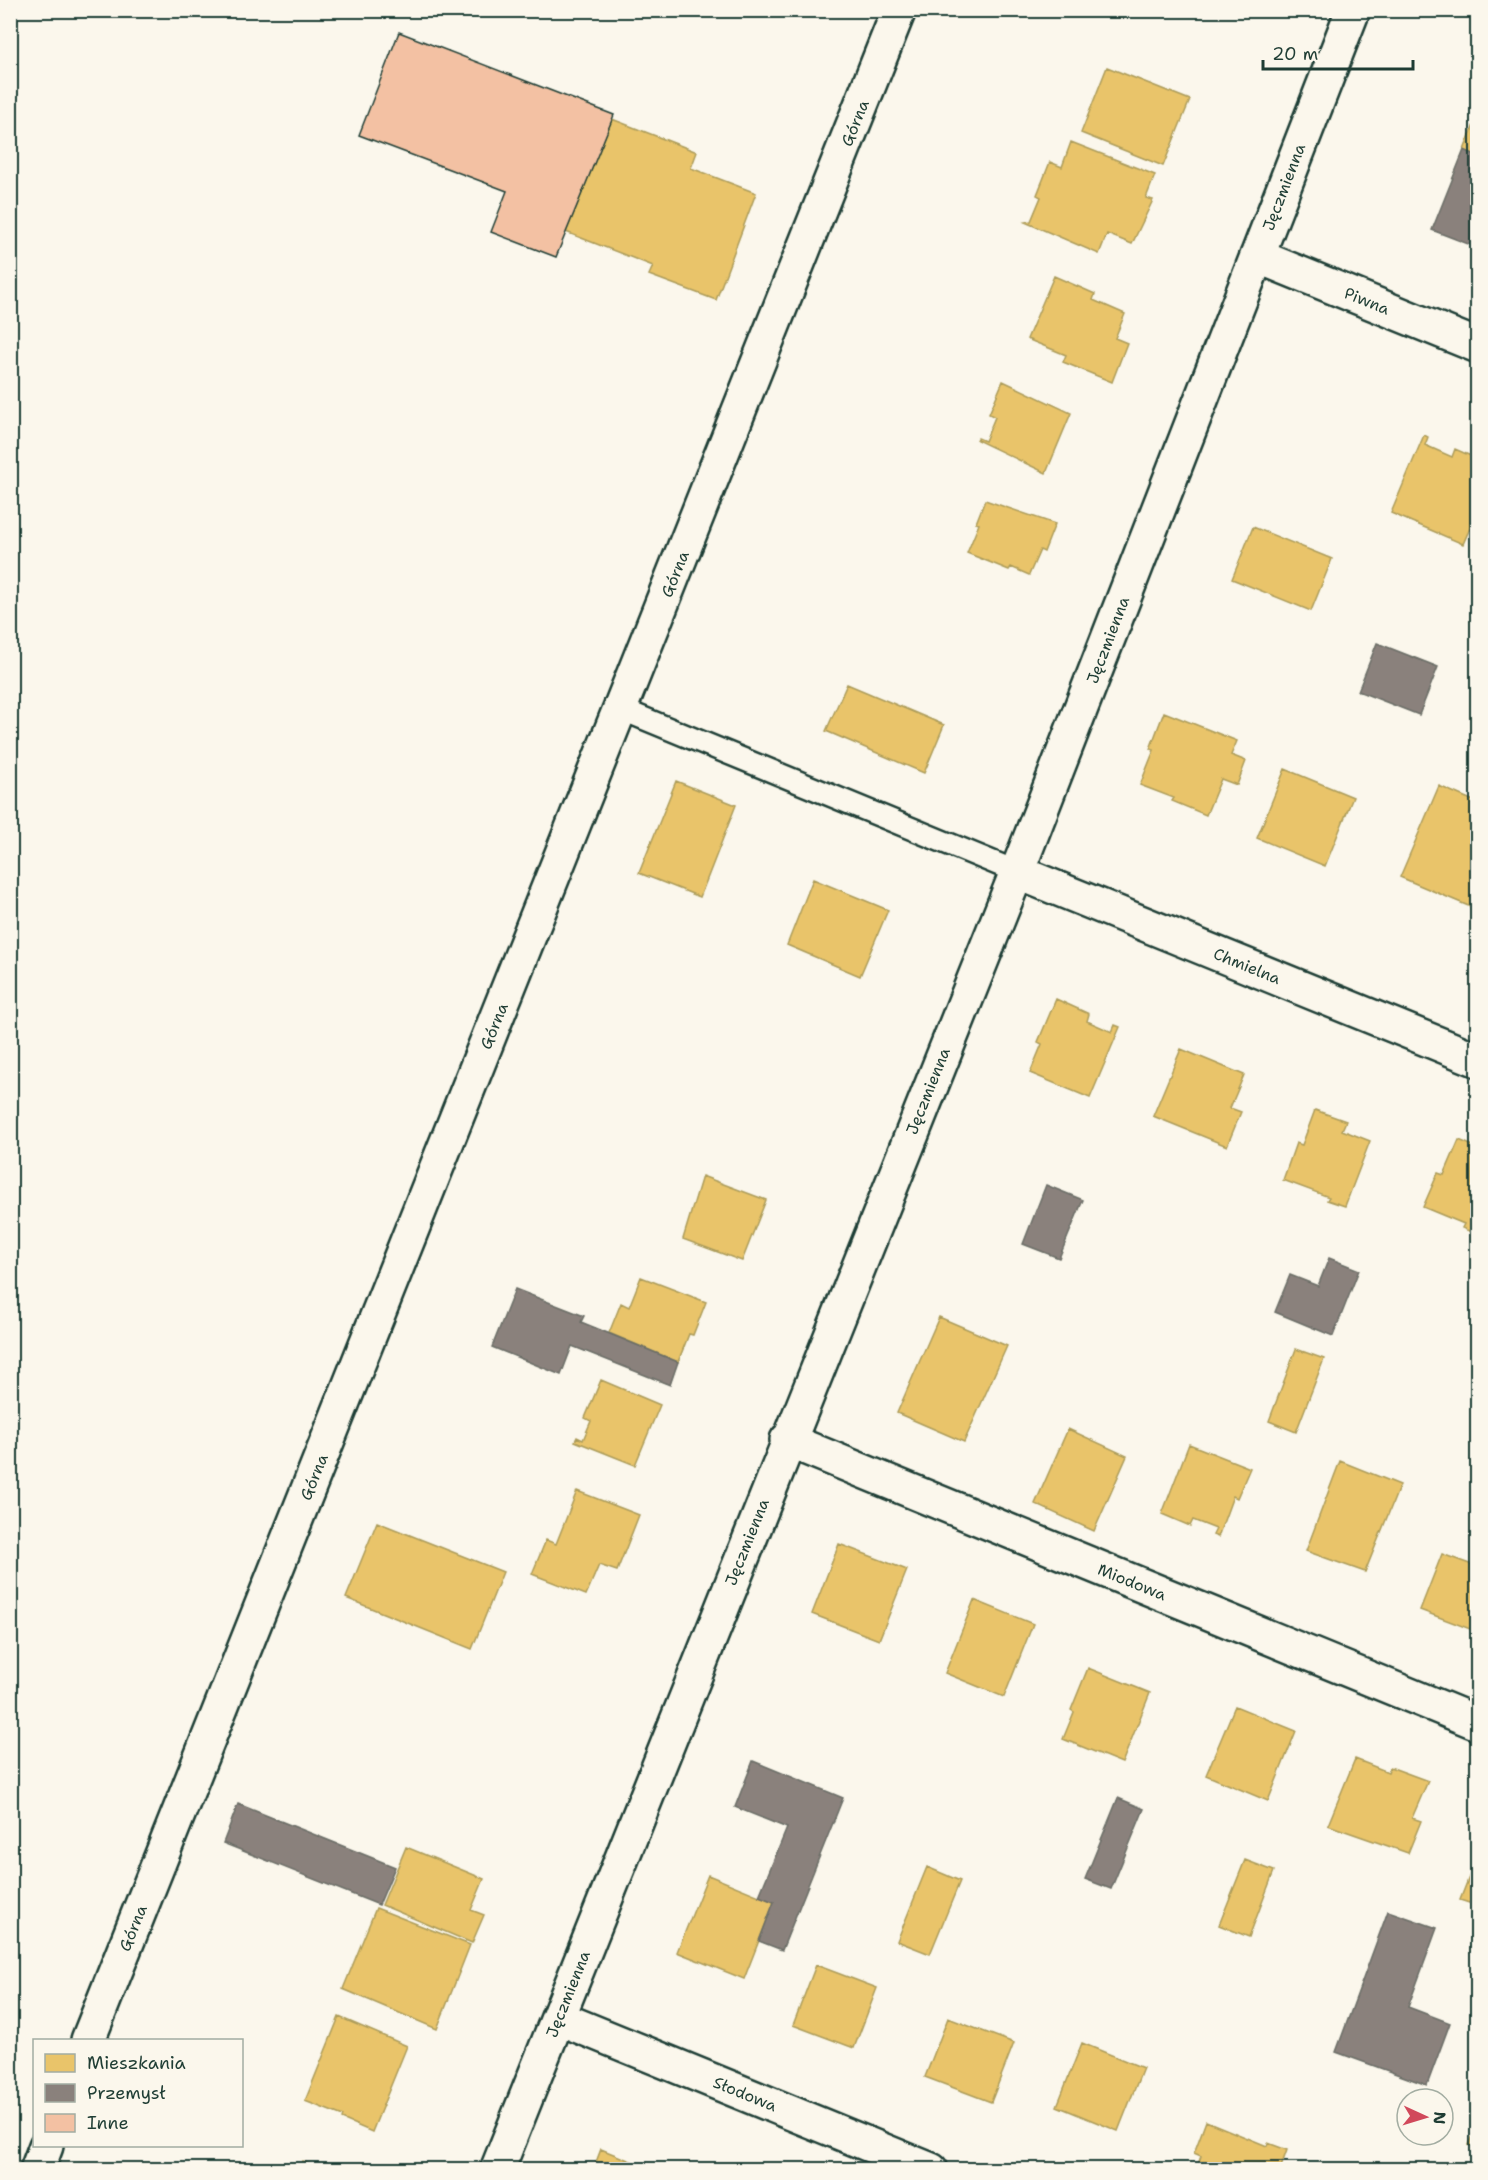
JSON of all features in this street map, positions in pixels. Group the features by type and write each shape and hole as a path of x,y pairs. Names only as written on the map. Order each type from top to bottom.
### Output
{"street":[{"name":"Górna","path":"88,2039 899,10"},
{"name":"Jęczmienna","path":"496,2169 559,2018 787,1440 1017,872 1353,10"},
{"name":"Piwna","path":"1257,256 1478,346"},
{"name":"Chmielna","path":"1017,872 1478,1060"},
{"name":"Miodowa","path":"787,1440 1478,1723"},
{"name":"Słodowa","path":"559,2018 931,2169"},
{"path":"37,2169 45,2147"}],"lane":[{"path":"621,709 1017,872"}],"building: Mieszkania":[{"path":"1096,10 1112,10 1109,16"},
{"path":"1107,67 1190,100 1163,166 1081,133"},
{"path":"1478,115 1478,156 1464,150"},
{"path":"612,119 697,152 691,168 756,193 716,300 649,275 653,266 566,232"},
{"path":"1071,142 1155,175 1146,198 1153,200 1132,244 1107,234 1099,254 1025,222 1031,221 1041,197 1037,195 1050,162 1062,167"},
{"path":"1054,276 1095,294 1093,300 1125,314 1115,338 1127,343 1112,382 1063,362 1066,355 1027,339"},
{"path":"1003,381 1071,413 1046,473 977,440 978,438 985,441 995,417 989,414"},
{"path":"1424,435 1428,437 1425,445 1452,457 1455,449 1478,459 1478,510 1463,544 1391,513"},
{"path":"985,500 1055,524 1044,552 1040,550 1029,575 1011,567 1009,570 967,553 979,524 976,523"},
{"path":"1253,527 1332,559 1311,611 1232,579"},
{"path":"847,684 944,725 924,773 826,731"},
{"path":"1164,712 1237,741 1231,755 1246,761 1237,785 1221,779 1206,815 1172,801 1174,798 1140,785 1154,750 1150,749"},
{"path":"1285,769 1353,797 1325,866 1257,838"},
{"path":"676,781 736,805 700,897 639,873"},
{"path":"1439,786 1476,802 1473,809 1478,811 1478,910 1400,877"},
{"path":"813,879 888,910 860,976 787,945"},
{"path":"1056,999 1089,1014 1087,1021 1112,1032 1115,1025 1120,1027 1090,1098 1030,1073 1042,1044 1038,1042"},
{"path":"1181,1049 1244,1075 1230,1108 1241,1112 1227,1146 1153,1116"},
{"path":"1315,1110 1346,1121 1342,1130 1370,1141 1345,1206 1327,1200 1329,1197 1283,1180 1296,1143 1302,1145"},
{"path":"1459,1140 1478,1148 1478,1235 1462,1228 1464,1224 1423,1207 1438,1173 1444,1175"},
{"path":"702,1176 766,1200 742,1261 683,1239"},
{"path":"641,1277 706,1302 693,1335 689,1334 678,1362 609,1333 621,1303 629,1307"},
{"path":"939,1317 1007,1346 964,1442 897,1413"},
{"path":"1296,1349 1324,1359 1296,1432 1269,1421"},
{"path":"601,1380 660,1405 635,1465 575,1441 577,1437 583,1440 591,1421 585,1418"},
{"path":"1068,1429 1127,1456 1094,1531 1035,1504"},
{"path":"1189,1444 1250,1468 1237,1498 1233,1496 1218,1537 1213,1535 1216,1529 1193,1520 1190,1526 1162,1514"},
{"path":"1340,1461 1400,1485 1365,1572 1306,1551"},
{"path":"577,1491 639,1515 617,1571 599,1565 586,1595 532,1574 546,1540 556,1544"},
{"path":"377,1522 503,1572 472,1649 346,1598"},
{"path":"839,1544 907,1570 879,1640 812,1614"},
{"path":"1442,1554 1478,1567 1478,1632 1420,1610"},
{"path":"974,1600 1033,1624 1004,1697 945,1673"},
{"path":"1088,1668 1150,1693 1122,1763 1063,1739 1074,1712 1071,1710"},
{"path":"1235,1706 1296,1731 1268,1801 1206,1775"},
{"path":"1355,1759 1388,1772 1390,1767 1428,1781 1412,1818 1421,1821 1408,1853 1328,1825"},
{"path":"406,1847 484,1879 471,1910 484,1915 472,1943 382,1905"},
{"path":"1478,1854 1478,1906 1460,1900"},
{"path":"1245,1860 1274,1871 1249,1937 1219,1925"},
{"path":"927,1867 960,1881 930,1954 897,1941"},
{"path":"708,1875 774,1902 744,1979 677,1952"},
{"path":"376,1908 470,1945 437,2029 343,1989"},
{"path":"816,1965 877,1988 854,2048 793,2025"},
{"path":"339,2017 407,2046 372,2132 342,2119 343,2116 305,2101"},
{"path":"948,2018 1014,2043 991,2102 925,2077"},
{"path":"1082,2043 1143,2068 1118,2131 1057,2106"},
{"path":"1206,2121 1267,2146 1268,2143 1287,2150 1280,2170 1196,2170 1201,2156 1194,2153"},
{"path":"1478,2123 1478,2148 1469,2145"},
{"path":"601,2149 653,2170 593,2170"},
{"path":"302,2161 324,2170 299,2170"}],"building: Przemysł":[{"path":"1464,150 1478,156 1478,229 1471,245 1432,230"},
{"path":"1377,643 1438,667 1419,715 1358,691"},
{"path":"1046,1185 1083,1200 1059,1258 1023,1244"},
{"path":"1329,1258 1359,1270 1333,1336 1275,1312 1290,1275 1318,1286"},
{"path":"515,1289 584,1316 581,1322 678,1362 670,1385 572,1346 561,1375 492,1347"},
{"path":"753,1761 843,1798 782,1950 759,1941 774,1902 759,1896 787,1828 735,1807"},
{"path":"1118,1798 1144,1809 1111,1889 1085,1879"},
{"path":"238,1804 395,1867 379,1905 223,1843"},
{"path":"1388,1911 1437,1928 1408,2007 1450,2023 1427,2085 1336,2052"}],"building: Inne":[{"path":"399,32 614,115 556,257 491,232 507,191 359,135"}]}
